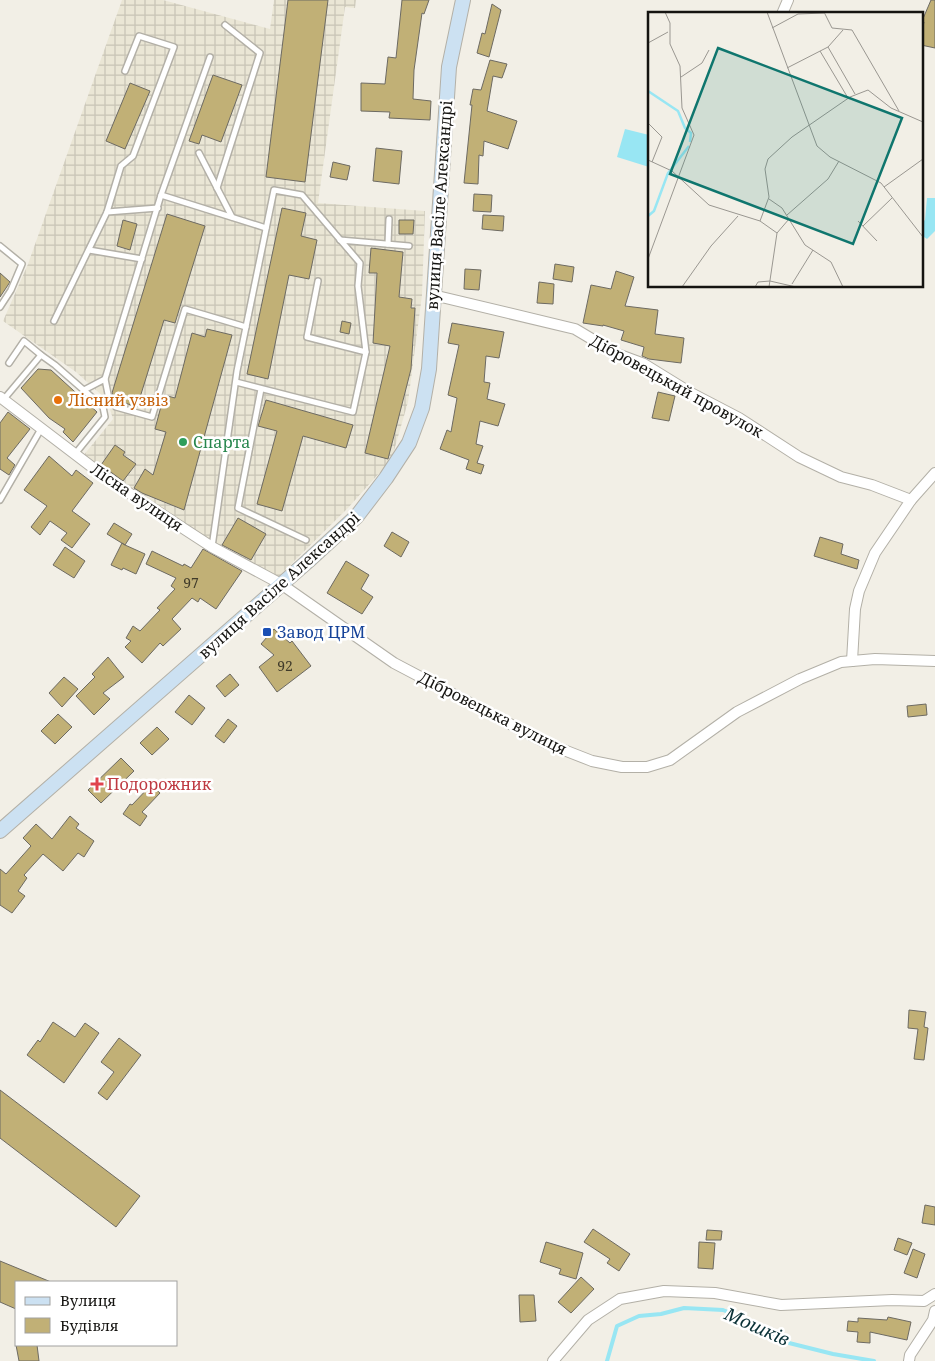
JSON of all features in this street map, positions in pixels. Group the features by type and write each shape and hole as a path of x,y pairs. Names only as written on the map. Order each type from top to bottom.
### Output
{"main road":[{"name":"вулиця Васіле Александрі","path":"0,830 357,516 386,478 409,443 422,408 428,369 449,67 463,0"}],"street":[{"path":"783,12 788,0"},
{"name":"Дібровецький провулок","path":"433,295 575,329 617,354 644,364 691,393 739,418 799,457 841,476 911,500"},
{"name":"Лісна вулиця","path":"1,398 109,480 212,547 281,584"},
{"path":"852,661 854,616 859,591 875,553 911,500 933,478"},
{"name":"Дібровецька вулиця","path":"281,584 394,663 546,744 592,761 622,767 647,767 670,760 737,712 800,679 841,662 875,659 935,662"},
{"path":"553,1361 588,1320 620,1299 664,1291 715,1293 781,1305 924,1300 935,1294"},
{"path":"910,1358 933,1320 935,1311"}],"lane":[{"path":"217,188 260,52 225,25"},
{"path":"54,322 107,212 121,166 133,156 174,47 139,36 125,71"},
{"path":"210,57 162,195 105,380 109,399 116,407 152,417 186,309 246,327"},
{"path":"199,153 232,217"},
{"path":"212,547 236,382 274,190 302,195 360,263 358,286 366,352 353,412 236,382"},
{"path":"162,195 266,228"},
{"path":"107,212 158,208"},
{"path":"388,244 389,219"},
{"path":"340,240 409,246"},
{"path":"0,246 22,264 11,290 0,307"},
{"path":"89,250 142,259"},
{"path":"318,281 307,337 366,352"},
{"path":"9,363 24,341 103,407 105,418 75,454"},
{"path":"1,398 41,355"},
{"path":"84,390 105,380"},
{"path":"260,388 238,508 306,540"},
{"path":"0,500 42,429"}],"shaded area":[{"name":"Завод ЦРМ","path":"122,0 163,0 270,29 274,0 356,0 355,8 345,7 318,203 425,211 422,295 408,402 393,454 390,461 348,508 276,579 214,544 111,478 83,456 113,419 107,400 76,372 3,321 28,264"}],"water":[{"path":"625,129 648,135 648,167 617,157"},
{"path":"927,198 935,198 935,231 927,239 922,236 922,222 925,220"}],"building":[{"path":"288,0 328,0 305,182 266,177"},
{"path":"402,0 429,0 424,14 422,13 414,70 413,99 431,101 430,120 389,118 390,112 361,111 361,83 385,84 388,57 396,58"},
{"path":"931,0 935,0 935,48 922,45 924,22 922,21"},
{"path":"492,4 501,10 489,57 477,53 482,33 485,34"},
{"path":"490,60 507,64 502,78 493,76 487,111 517,121 508,149 484,141 483,156 479,155 478,184 464,183 473,89 481,90"},
{"path":"213,75 242,85 221,142 202,135 199,144 189,141"},
{"path":"130,83 150,91 125,149 106,141"},
{"path":"376,148 402,151 399,184 373,181"},
{"path":"333,162 350,166 347,180 330,177"},
{"path":"474,194 492,195 491,212 473,211"},
{"path":"282,208 306,213 301,236 317,240 309,279 289,275 268,379 247,374"},
{"path":"167,214 205,226 175,323 164,320 137,407 116,400 112,393"},
{"path":"483,215 504,216 503,231 482,229"},
{"path":"123,220 137,224 130,250 117,246"},
{"path":"399,220 414,220 413,234 399,234"},
{"path":"371,248 403,252 399,297 412,299 411,308 415,308 411,369 388,459 365,453 390,346 373,343 377,273 369,273"},
{"path":"555,264 574,267 572,282 553,279"},
{"path":"465,269 481,270 479,290 464,289"},
{"path":"616,271 634,277 625,306 658,310 655,334 684,338 681,363 649,359 642,356 644,347 621,340 624,331 603,325 583,323 591,285 611,289"},
{"path":"0,273 10,282 0,297"},
{"path":"539,282 554,284 553,304 537,303"},
{"path":"342,321 351,323 349,334 340,332"},
{"path":"452,323 504,332 499,358 486,356 484,382 490,383 487,399 505,404 498,426 480,421 476,444 483,446 477,463 484,465 481,474 466,469 469,460 440,449 447,430 451,432 457,398 448,395 459,345 448,343"},
{"path":"207,329 232,335 184,510 134,488 145,469 153,475 166,432 155,429 164,395 175,398 192,333 205,337"},
{"name":"Лісний узвіз","path":"38,369 51,370 97,412 73,442 63,432 65,429 49,418 21,388"},
{"path":"658,392 675,396 669,421 652,418"},
{"path":"266,400 353,425 346,448 303,436 282,511 257,504 277,431 258,426"},
{"path":"8,412 30,429 7,458 15,465 9,475 0,469 0,423"},
{"path":"115,445 125,452 123,455 136,464 123,481 101,465"},
{"path":"49,456 72,476 76,470 93,483 72,511 90,524 72,548 61,540 67,533 50,521 40,535 31,527 47,506 24,490"},
{"path":"238,518 266,534 251,560 222,545"},
{"path":"114,523 132,534 125,545 145,554 136,574 111,565 122,543 107,534"},
{"path":"392,532 409,542 401,557 384,546"},
{"path":"820,537 843,544 841,554 859,560 857,569 814,556"},
{"path":"65,547 85,561 74,578 53,565"},
{"path":"203,549 242,571 216,609 200,598 198,602 192,598 172,619 181,629 163,646 160,643 142,663 125,647 131,641 126,638 133,626 140,631 160,610 157,608 175,589 171,586 176,578 146,564 152,551 191,568"},
{"path":"346,561 369,575 361,589 373,597 362,614 327,593"},
{"path":"274,629 290,643 292,641 311,666 277,692 259,667 274,655 261,644"},
{"path":"108,657 124,677 103,693 110,699 94,715 76,696 95,677 92,674"},
{"path":"230,674 239,685 225,697 216,686"},
{"path":"64,677 78,689 62,707 49,693"},
{"path":"189,695 205,708 192,725 175,712"},
{"path":"926,704 927,715 908,717 907,706"},
{"path":"58,714 72,727 55,744 41,731"},
{"path":"228,719 237,726 224,743 215,736"},
{"path":"157,727 169,739 152,755 140,743"},
{"path":"121,758 134,771 101,803 88,790"},
{"path":"151,785 160,793 142,812 147,816 140,826 123,814 130,804 132,805"},
{"path":"70,816 79,824 76,828 94,841 84,857 78,853 63,871 43,854 24,875 27,878 18,891 25,896 12,913 0,905 0,869 6,874 31,846 23,838 36,824 52,839"},
{"path":"909,1010 926,1012 924,1027 928,1028 924,1060 914,1059 918,1029 908,1028"},
{"path":"53,1022 75,1037 85,1023 99,1033 64,1083 27,1055 38,1040 40,1042"},
{"path":"119,1038 141,1055 107,1100 98,1093 114,1072 101,1062"},
{"path":"0,1090 140,1196 116,1227 0,1138"},
{"path":"925,1205 935,1207 935,1225 922,1223"},
{"path":"593,1229 630,1254 619,1271 607,1263 610,1259 584,1242"},
{"path":"707,1230 722,1231 721,1240 706,1240"},
{"path":"898,1238 912,1243 907,1255 894,1250"},
{"path":"546,1242 583,1253 576,1279 559,1274 561,1269 540,1262"},
{"path":"699,1242 715,1243 713,1269 698,1268"},
{"path":"913,1249 925,1254 917,1278 904,1273"},
{"path":"0,1261 49,1281 15,1281 15,1309 0,1302"},
{"path":"581,1277 594,1289 571,1313 558,1302"},
{"path":"519,1295 534,1295 536,1321 520,1322"},
{"path":"888,1317 911,1322 907,1340 870,1332 870,1343 857,1342 858,1332 847,1331 848,1321 858,1322 858,1318 887,1320"},
{"path":"16,1346 37,1346 39,1361 19,1361"}],"waterway":[{"name":"Мошків","path":"607,1361 617,1326 639,1316 661,1314 684,1308 723,1310 753,1322 789,1343 833,1354 874,1361"}],"place":[{"name":"Лісний узвіз","path":"58,400"},
{"name":"Спарта","path":"183,442"},
{"name":"Завод ЦРМ","path":"267,632"},
{"name":"Подорожник","path":"97,784"}]}
